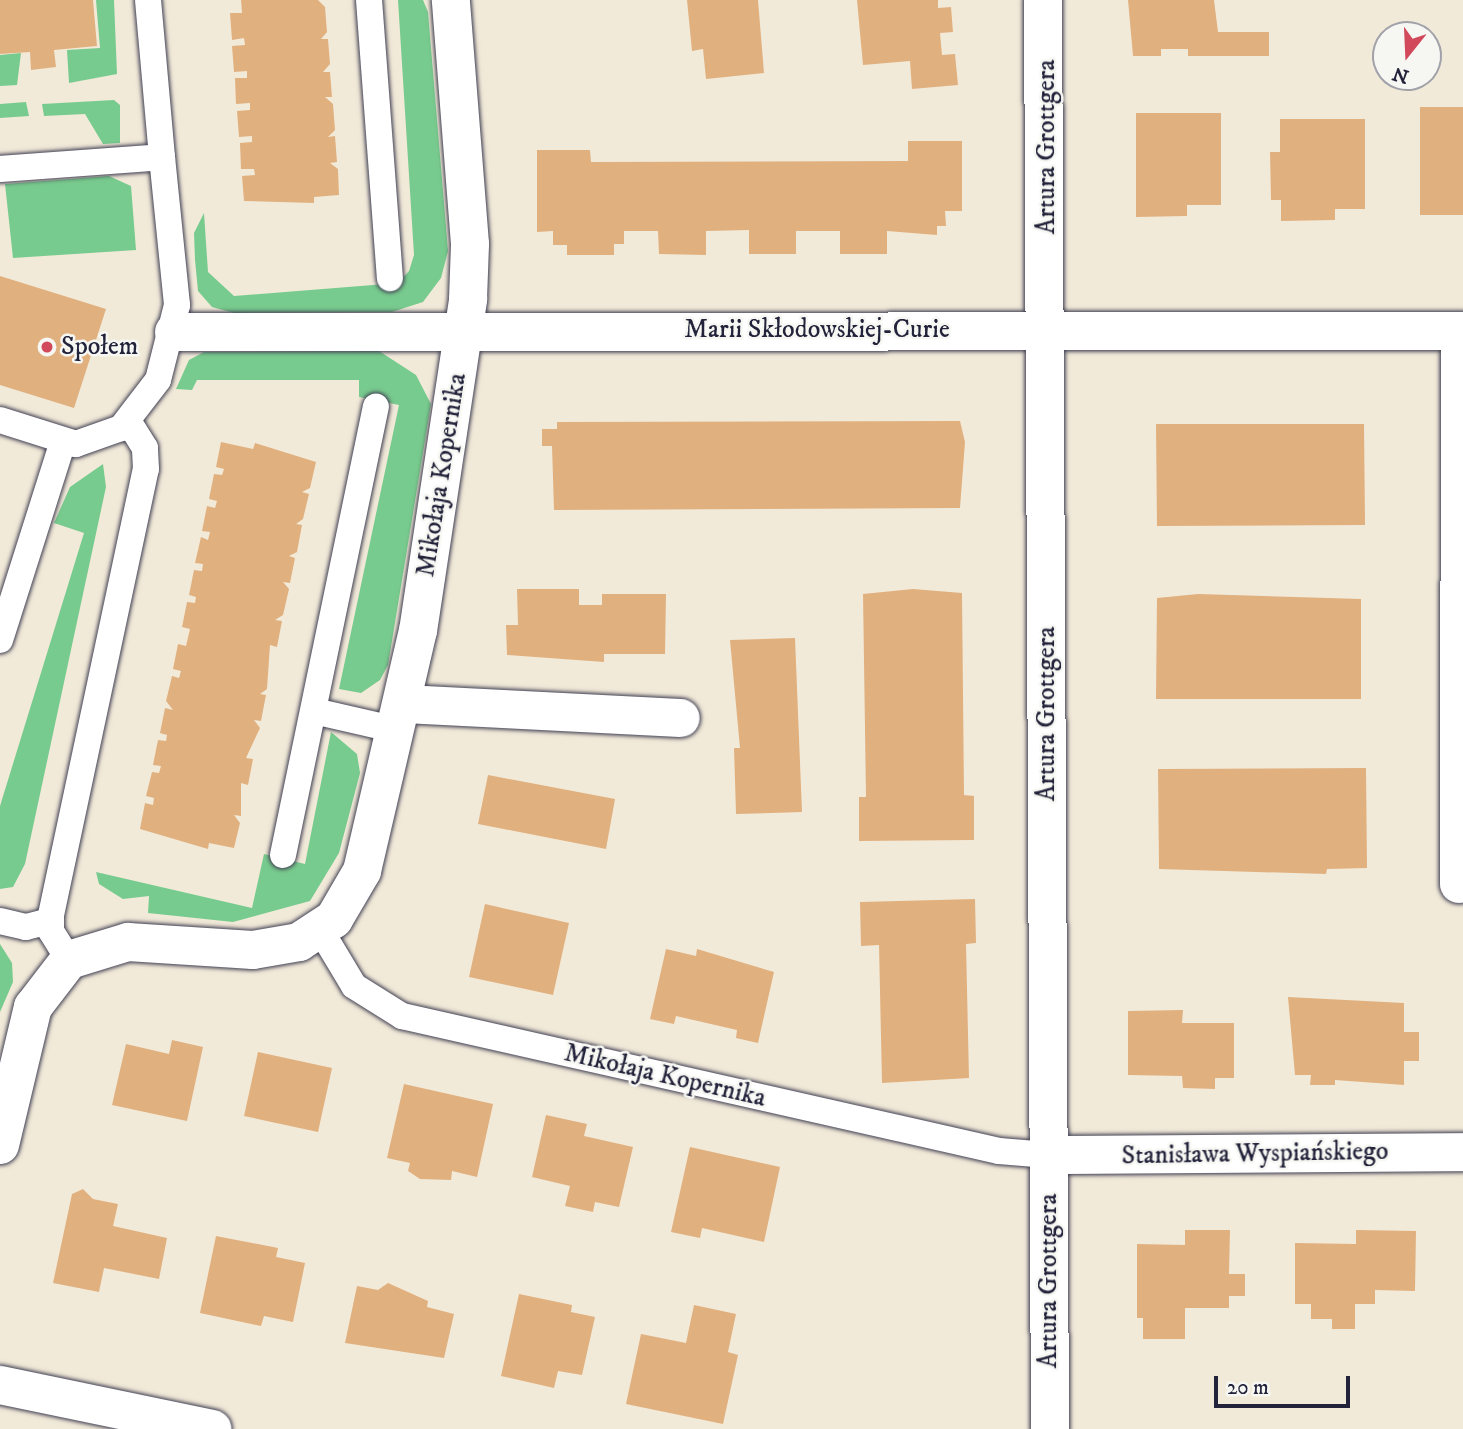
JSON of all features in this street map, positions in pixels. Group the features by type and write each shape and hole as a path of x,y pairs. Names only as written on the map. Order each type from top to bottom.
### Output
{"street":[{"name":"Mikołaja Kopernika","path":"321,931 362,871 400,717 463,332 470,244 451,0"},
{"name":"Artura Grottgera","path":"1043,0 1048,330 1050,1429"},
{"name":"Marii Skłodowskiej-Curie","path":"174,332 1462,331 1459,884"},
{"path":"400,717 681,718"},
{"path":"0,1145 33,1007 69,960 128,942 276,948 321,931"},
{"name":"Stanisława Wyspiańskiego","path":"1048,1155 1463,1152"},
{"path":"0,1385 213,1429"}],"lane":[{"path":"0,421 63,441 90,443 129,422 158,380 174,332 148,0"},
{"path":"369,0 390,278"},
{"path":"0,169 162,157"},
{"path":"284,855 376,407"},
{"path":"69,960 50,921 145,469 145,448 129,422"},
{"path":"0,639 63,441"},
{"path":"313,711 400,717"},
{"path":"0,922 26,927 50,921"},
{"name":"Mikołaja Kopernika","path":"321,931 354,986 402,1016 999,1152 1048,1155"}],"green space":[{"path":"96,0 114,0 117,74 69,83 67,50 100,48"},
{"path":"398,0 423,0 428,12 448,251 441,278 423,302 392,312 234,313 212,307 198,291 195,260 194,233 204,213 208,272 234,296 398,283 409,271 414,255"},
{"path":"21,53 17,85 0,86 0,55"},
{"path":"114,100 120,105 120,143 103,144 85,114 44,116 42,104"},
{"path":"26,102 29,116 0,118 0,104"},
{"path":"109,176 131,186 136,250 13,258 5,184"},
{"path":"379,351 416,375 431,404 388,665 380,680 361,693 339,689 399,405 359,397 359,380 197,380 192,390 176,389 189,360 204,352"},
{"path":"103,464 106,487 25,864 13,887 0,889 0,806 84,533 54,523 70,487"},
{"path":"331,732 357,754 360,773 339,853 310,901 233,922 148,913 149,896 123,899 99,884 96,872 252,908 264,854 305,864"},
{"path":"0,944 12,963 13,982 0,1012"}],"building":[{"path":"0,0 93,0 97,46 54,50 56,67 31,70 30,52 0,54"},
{"path":"241,0 318,0 325,7 327,32 321,39 328,39 330,64 323,72 330,72 332,97 325,97 333,104 335,130 328,137 335,136 337,162 330,163 338,169 339,195 314,197 314,203 244,201 242,176 255,175 254,169 241,169 240,143 252,142 252,136 239,137 237,111 250,110 250,103 236,104 235,78 247,78 247,71 234,72 232,46 245,45 244,38 232,40 230,13 242,13"},
{"path":"687,0 758,0 764,73 706,79 703,49 692,51"},
{"path":"857,0 938,0 938,8 951,7 953,32 940,33 942,55 955,54 958,85 912,89 910,61 863,65"},
{"path":"1128,0 1214,0 1218,32 1269,32 1269,56 1188,56 1188,49 1161,49 1161,56 1133,56"},
{"path":"1420,107 1463,107 1463,215 1420,215"},
{"path":"1136,113 1221,113 1221,205 1187,205 1187,216 1136,217"},
{"path":"1280,119 1365,119 1365,209 1335,209 1335,220 1281,221 1281,200 1271,200 1270,152 1280,152"},
{"path":"908,141 962,141 962,211 945,211 946,226 937,226 937,235 887,231 887,254 840,254 840,231 796,231 796,254 749,254 749,230 706,231 706,255 659,254 658,231 624,231 624,244 614,244 614,255 567,255 567,245 553,245 553,231 537,232 537,150 590,150 591,162 908,161"},
{"name":"Społem","path":"0,276 106,309 74,408 0,385"},
{"path":"960,421 965,442 960,508 554,510 552,446 542,446 542,429 557,429 557,422"},
{"path":"1156,424 1364,424 1365,525 1157,526"},
{"path":"221,442 253,449 255,443 316,462 310,488 302,492 309,494 303,519 296,524 302,525 297,552 289,556 295,558 290,583 283,582 289,589 283,615 275,620 282,621 277,647 270,645 267,689 260,694 266,695 261,721 254,720 260,728 246,758 253,759 248,785 241,783 241,816 234,815 240,823 234,848 209,843 208,849 140,829 145,803 153,805 154,798 146,796 152,772 159,773 161,766 153,765 158,740 166,741 167,735 160,733 165,708 173,710 166,701 172,676 179,678 181,671 173,669 178,644 186,646 190,629 182,627 187,602 195,603 196,597 189,595 194,570 202,571 203,564 195,563 201,537 208,540 210,532 202,531 207,506 215,508 217,501 209,499 214,474 222,475 224,469 216,467"},
{"path":"517,589 579,589 579,605 602,605 602,594 666,594 665,654 604,654 604,662 507,655 506,625 518,625"},
{"path":"913,589 962,593 964,795 974,796 974,840 859,841 859,797 866,797 863,594"},
{"path":"1198,594 1361,599 1361,699 1156,699 1157,598"},
{"path":"795,638 802,812 736,814 734,748 740,748 730,640"},
{"path":"1366,768 1367,868 1327,869 1326,874 1159,869 1158,769"},
{"path":"488,775 615,799 606,849 478,824"},
{"path":"975,899 976,943 966,944 969,1078 882,1083 879,945 861,946 860,902"},
{"path":"485,904 569,923 553,995 469,977"},
{"path":"666,949 696,956 697,949 774,972 758,1043 736,1038 737,1030 676,1016 674,1024 650,1019"},
{"path":"1288,997 1404,1003 1404,1032 1419,1032 1419,1061 1404,1061 1404,1085 1335,1080 1335,1085 1310,1085 1311,1075 1295,1075"},
{"path":"1183,1010 1182,1023 1234,1023 1234,1078 1215,1078 1215,1089 1183,1088 1182,1076 1128,1075 1128,1011"},
{"path":"172,1040 203,1047 187,1121 112,1105 126,1044 169,1054"},
{"path":"258,1052 332,1068 318,1132 244,1116"},
{"path":"404,1084 493,1104 477,1177 452,1171 451,1180 420,1179 408,1171 410,1163 387,1158"},
{"path":"546,1115 587,1124 584,1136 633,1147 619,1207 595,1202 593,1212 565,1206 570,1186 532,1177"},
{"path":"690,1147 780,1167 764,1242 702,1228 700,1238 671,1232"},
{"path":"83,1189 93,1199 118,1204 113,1226 167,1238 159,1279 104,1268 99,1292 53,1283 72,1194"},
{"path":"1185,1230 1230,1230 1229,1274 1245,1274 1245,1296 1229,1296 1229,1308 1185,1308 1185,1339 1143,1339 1143,1318 1137,1318 1137,1244 1185,1245"},
{"path":"1356,1230 1416,1231 1415,1291 1375,1290 1375,1304 1355,1304 1355,1329 1332,1329 1332,1319 1311,1319 1311,1304 1295,1304 1295,1243 1356,1244"},
{"path":"216,1236 278,1248 276,1257 305,1263 293,1322 264,1316 261,1326 200,1313"},
{"path":"388,1283 428,1301 427,1307 454,1314 444,1358 345,1343 357,1286 378,1290"},
{"path":"519,1294 572,1305 571,1312 595,1317 582,1375 558,1371 554,1388 501,1376"},
{"path":"694,1305 736,1314 728,1352 738,1355 723,1424 626,1404 641,1334 686,1343"}],"place":[{"name":"Społem","path":"47,347"}]}
